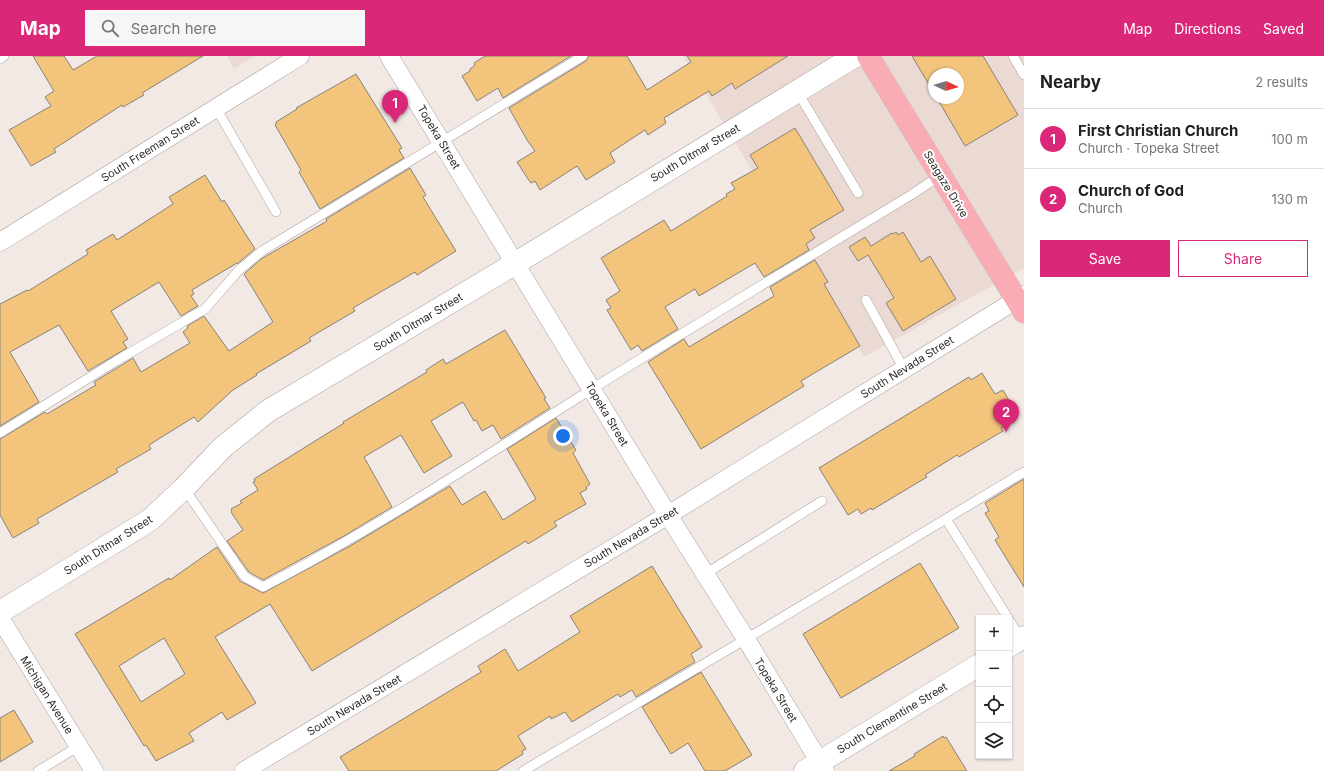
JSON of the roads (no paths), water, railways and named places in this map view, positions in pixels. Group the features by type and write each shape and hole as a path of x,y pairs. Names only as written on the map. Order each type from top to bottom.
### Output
{"main road":[{"name":"Seagaze Drive","path":"868,56 1021,302"}],"street":[{"name":"South Freeman Street","path":"0,242 300,56"},
{"name":"Topeka Street","path":"389,56 668,515 746,640 817,768"},
{"name":"South Ditmar Street","path":"0,612 150,520 184,488 223,447 268,411 516,263 855,56"},
{"name":"South Nevada Street","path":"244,771 668,515 904,369 1021,302"},
{"name":"Michigan Avenue","path":"0,618 94,771"},
{"name":"South Clementine Street","path":"817,768 976,666"}],"lane":[{"path":"0,58 4,56"},
{"path":"0,433 116,361 205,310 239,270 262,251 583,56"},
{"path":"1013,56 1024,75"},
{"path":"797,91 858,193"},
{"path":"216,108 276,212"},
{"path":"184,488 245,577 263,586 308,563 471,466 592,389 911,195 941,175"},
{"path":"866,300 904,369"},
{"path":"523,771 746,640 1024,472"},
{"path":"705,574 822,501"},
{"path":"946,519 1006,615"},
{"path":"1012,628 1018,641"},
{"path":"38,771 79,746"}],"place":[{"name":"First Christian Church","path":"395,123"},
{"name":"Church of God","path":"1006,432"}]}
